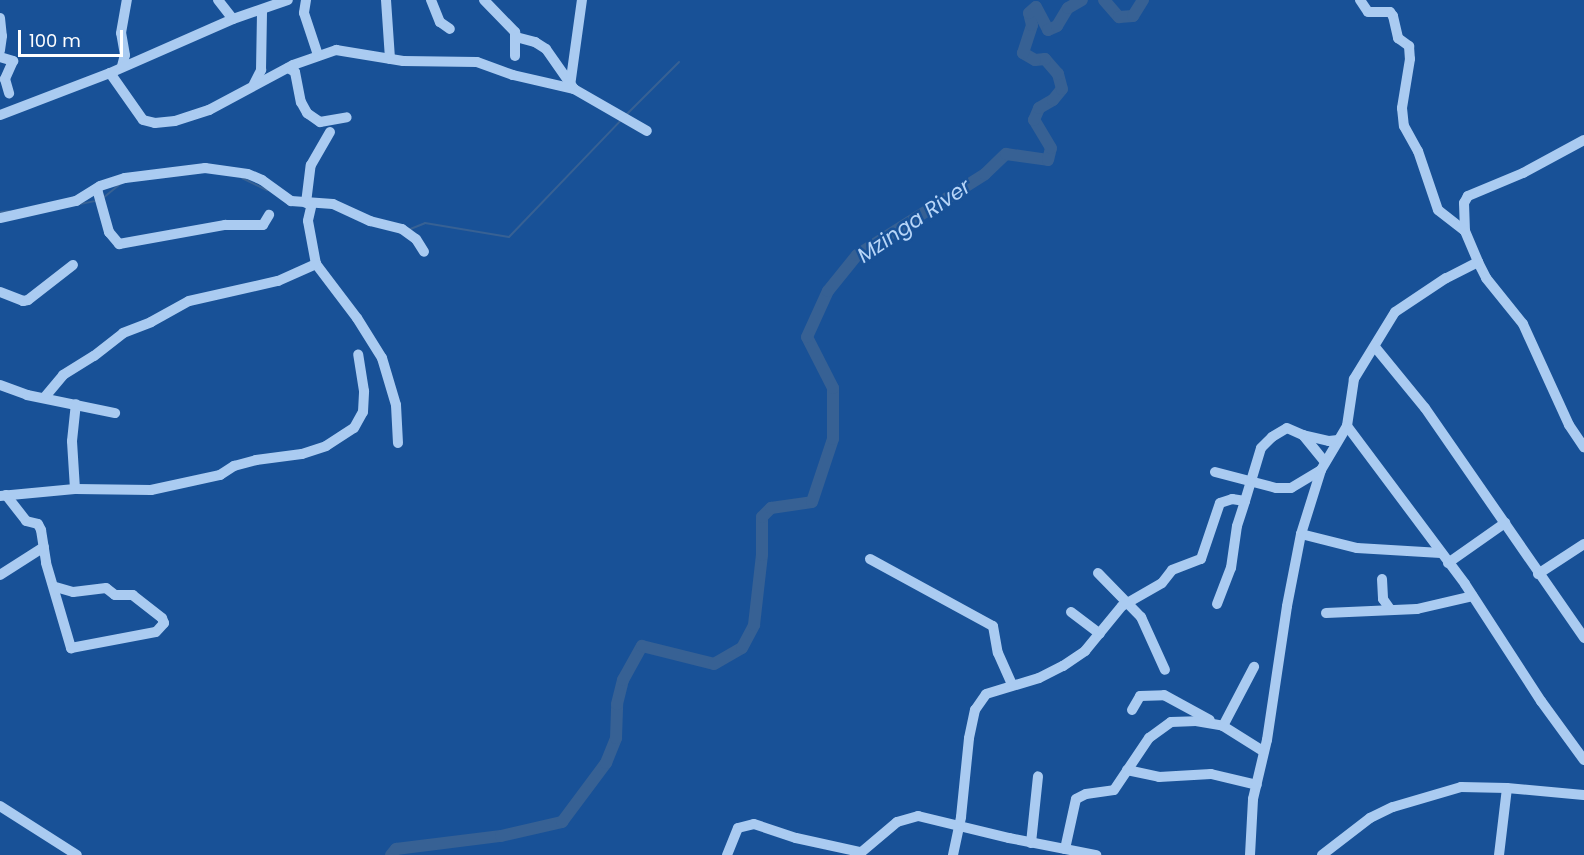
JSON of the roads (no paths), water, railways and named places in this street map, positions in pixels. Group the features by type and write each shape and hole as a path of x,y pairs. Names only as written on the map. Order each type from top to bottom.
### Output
{"street":[{"path":"122,66 125,56 121,33 127,0"},
{"path":"218,0 233,19"},
{"path":"5,113 110,73 233,19 288,0"},
{"path":"306,0 304,13 318,55"},
{"path":"386,0 390,59"},
{"path":"431,0 440,22 450,29"},
{"path":"484,0 506,22 516,37 515,56"},
{"path":"572,87 582,0"},
{"path":"1360,0 1368,12 1390,12 1396,19 1398,38 1409,46 1410,59 1402,108 1404,126 1418,151 1438,210 1465,231"},
{"path":"254,84 261,70 262,10"},
{"path":"0,18 2,36 0,51"},
{"path":"516,37 535,42 546,49 572,87"},
{"path":"110,73 143,120 151,123 175,121 209,110 254,84 288,68 318,55 343,50 390,59 477,62 513,75 572,87 647,131"},
{"path":"0,57 12,61 3,87 14,106 5,113"},
{"path":"288,68 295,72 301,102 307,113 320,122 347,117"},
{"path":"330,132 310,169 308,221 316,264 357,318 382,358 396,405 398,443"},
{"path":"1584,140 1523,173 1468,196 1464,203 1465,231 1478,262 1486,278 1523,324 1569,425 1584,447"},
{"path":"0,218 76,201 97,189 125,178 162,176 184,169 205,168 256,177 289,200 333,204 370,222 402,229 416,238 424,252"},
{"path":"97,189 109,232 119,244 225,225 263,225 269,215"},
{"path":"1250,855 1249,830 1301,534 1321,469 1347,426 1353,382 1395,312 1446,278 1478,262"},
{"path":"44,398 63,375 94,356 123,333 151,322 196,298 218,296 278,281 316,264"},
{"path":"0,291 19,300 28,300 73,265"},
{"path":"1375,347 1425,408 1584,638"},
{"path":"3,496 76,489 151,490 220,475 234,466 256,460 302,454 326,446 354,428 363,412 364,391 358,354"},
{"path":"0,386 115,413"},
{"path":"76,404 72,441 76,489"},
{"path":"1347,426 1473,596 1584,760"},
{"path":"1217,604 1231,568 1237,526 1261,448 1272,437 1287,428 1303,435 1338,440"},
{"path":"1303,435 1317,453 1321,469"},
{"path":"1317,453 1321,469"},
{"path":"1215,472 1283,489 1291,488 1321,469"},
{"path":"1291,488 1301,492 1311,504"},
{"path":"3,496 26,521 38,524 55,587 57,607 66,623 71,648 156,632 164,623 162,618 133,595 115,595 106,588 73,592 55,587"},
{"path":"953,855 960,827 967,755 975,710 986,694 1039,678 1085,651 1129,601 1162,583 1172,570 1201,559 1220,503 1232,499 1245,501"},
{"path":"1448,563 1505,523"},
{"path":"1301,534 1357,548 1441,554"},
{"path":"1538,574 1584,544"},
{"path":"0,574 44,547"},
{"path":"870,559 993,626 998,653 1012,685"},
{"path":"1098,573 1129,601 1147,626 1165,670"},
{"path":"1382,579 1383,599 1390,609"},
{"path":"1326,613 1417,609 1473,596"},
{"path":"1071,612 1100,634"},
{"path":"1221,725 1254,667"},
{"path":"1132,710 1140,696 1164,695 1221,725 1263,751"},
{"path":"1065,849 1076,799 1086,794 1114,790 1149,738 1164,726 1180,721 1221,725"},
{"path":"1127,770 1159,777 1211,774 1257,785"},
{"path":"1031,843 1038,776"},
{"path":"1322,855 1370,818 1405,802 1461,787 1508,788 1584,795"},
{"path":"1498,855 1508,788"},
{"path":"0,806 77,855"},
{"path":"727,855 738,828 754,824 796,838 859,854 897,822 910,817 932,818 960,827 1079,854 1096,855"}],"waterway":[{"name":"Mzinga River","path":"391,855 396,849 501,836 562,822 606,763 616,738 617,704 623,680 642,646 714,664 742,648 754,625 762,555 762,517 771,508 812,502 833,439 833,388 807,337 828,291 857,255 985,174 1006,154 1048,160 1051,148 1034,120 1039,108 1053,100 1062,89 1058,74 1045,59 1035,60 1023,53 1032,25 1029,13 1036,7 1048,30 1057,26 1068,8 1082,0"},
{"name":"Mzinga River","path":"1104,0 1119,17 1133,16 1143,0"},
{"path":"626,115 679,62"},
{"path":"408,230 425,223 509,237 622,119"},
{"path":"242,178 267,190"},
{"path":"103,198 119,185"},
{"path":"80,204 95,201"},
{"path":"0,212 9,211"}]}
